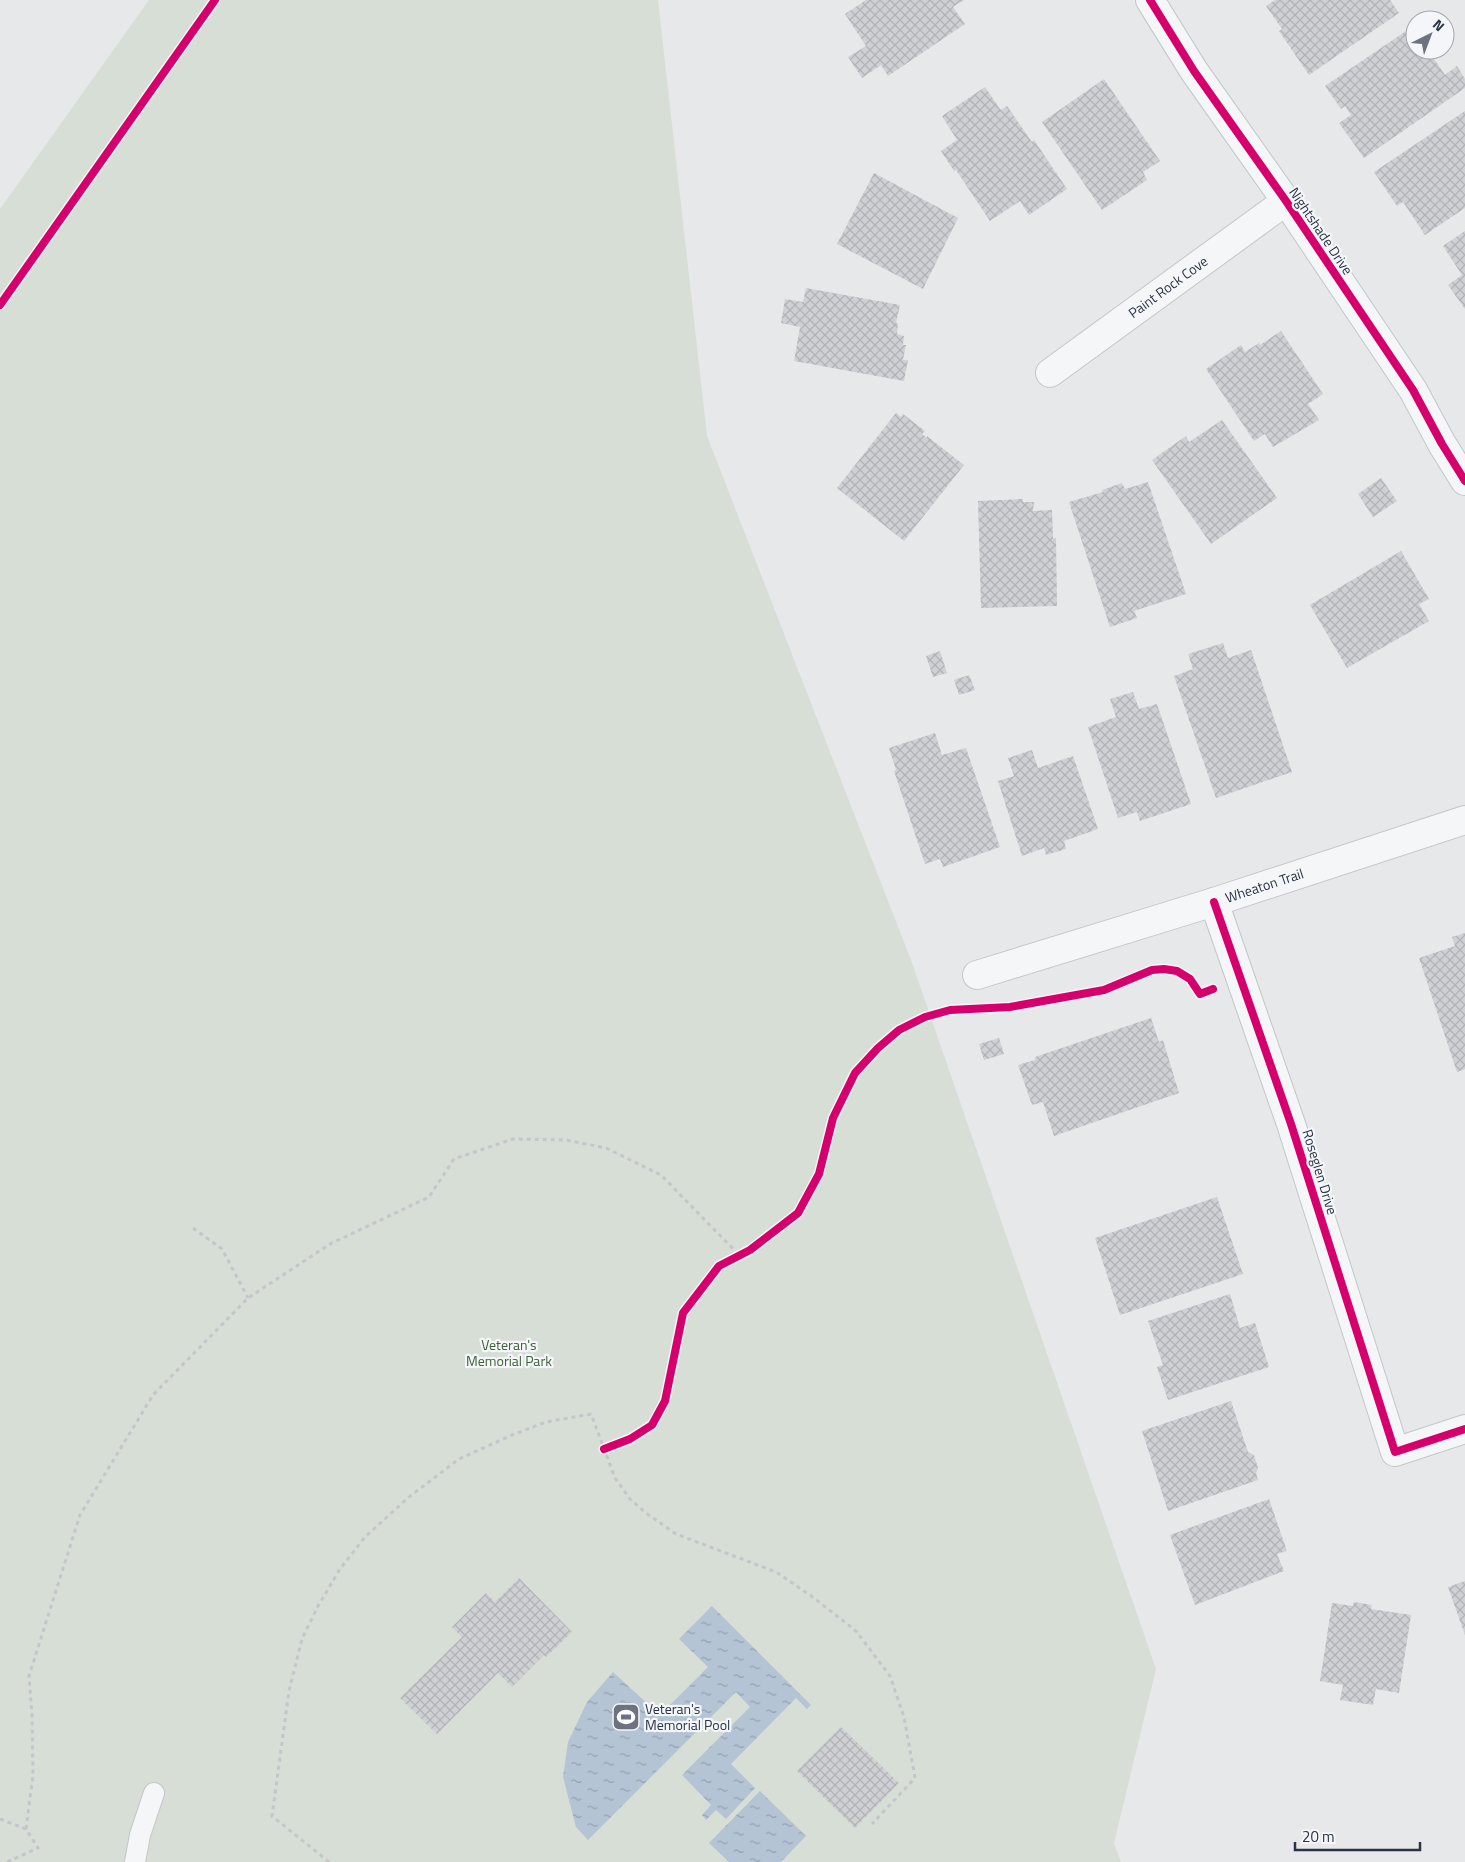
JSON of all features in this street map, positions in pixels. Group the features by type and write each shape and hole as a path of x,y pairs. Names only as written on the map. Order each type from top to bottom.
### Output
{"street":[{"name":"Nightshade Drive","path":"1150,0 1194,71 1286,201 1413,390 1442,444 1465,481"},
{"name":"Paint Rock Cove","path":"1050,373 1286,201"},
{"name":"Wheaton Trail","path":"977,976 1214,902 1465,820"},
{"name":"Roseglen Drive","path":"1214,902 1291,1124 1395,1452 1465,1429"}],"lane":[{"path":"135,1862 140,1835 154,1793"}],"path":[{"path":"0,305 215,0"},
{"path":"992,1007 1010,1007 1104,990 1158,969 1177,971 1190,979 1200,994 1213,990"},
{"path":"604,1448 630,1439 652,1425 664,1401 683,1313 719,1266 740,1256 798,1213 819,1174 833,1118 855,1073 878,1048 900,1030 925,1017 950,1010 967,1009"},
{"path":"26,1829 33,1775 29,1676 80,1515 154,1395 248,1298 330,1244 428,1197 454,1159 513,1139 566,1140 606,1148 661,1175 740,1256"},
{"path":"192,1228 222,1249 248,1298"},
{"path":"329,1862 272,1816 289,1691 302,1639 318,1606 340,1569 365,1537 409,1497 459,1459 546,1422 591,1414 615,1478 630,1499 676,1534 776,1572 797,1586 856,1632 890,1676 904,1717 915,1778 872,1824"},
{"path":"0,1819 26,1829 38,1848 7,1862"}],"green space":[{"name":"Veteran's Memorial Park","path":"149,0 658,0 707,436 911,960 1156,1669 1114,1843 1121,1862 0,1862 0,209"}],"water":[{"path":"712,1606 811,1705 807,1709 796,1698 731,1764 755,1788 726,1819 716,1810 706,1820 702,1815 711,1805 682,1775 750,1707 736,1692 588,1840 576,1827 563,1777 568,1742 587,1702 613,1672 651,1707 669,1706 708,1667 679,1639"},
{"path":"760,1791 806,1836 781,1862 729,1862 709,1843"}],"building":[{"path":"866,0 964,0 953,7 965,24 888,76 881,65 862,78 848,57 866,46 845,14"},
{"path":"1275,0 1390,0 1399,13 1309,75 1279,31 1282,29 1266,6"},
{"path":"1405,32 1405,60 1435,60 1445,75 1457,66 1465,79 1465,88 1364,158 1339,123 1351,115 1345,106 1341,109 1325,86"},
{"path":"1104,79 1160,161 1143,172 1147,180 1102,210 1042,122"},
{"path":"985,87 1001,110 1007,106 1032,142 1034,140 1067,189 1029,215 1020,201 990,221 941,151 957,140 942,116"},
{"path":"1465,111 1465,208 1425,235 1403,202 1397,206 1374,172"},
{"path":"874,173 958,218 923,289 837,244"},
{"path":"1465,231 1465,309 1448,285 1462,275 1443,246"},
{"path":"806,288 900,305 896,323 898,324 897,334 904,336 903,345 906,345 903,360 908,360 904,381 794,361 800,327 781,323 785,299 803,302"},
{"path":"1281,331 1323,394 1308,404 1319,420 1273,447 1265,434 1254,441 1206,369 1241,345 1245,352 1259,343 1260,345"},
{"path":"896,413 901,417 903,414 925,431 922,434 964,465 904,541 837,488"},
{"path":"1222,420 1277,498 1211,544 1152,460 1186,436 1189,442"},
{"path":"1381,478 1397,501 1373,517 1358,494"},
{"path":"1148,482 1186,594 1134,611 1137,618 1110,627 1069,502 1103,492 1102,490 1122,483 1125,489"},
{"path":"1023,499 1023,502 1034,502 1033,511 1052,510 1053,538 1056,538 1057,606 981,608 978,501"},
{"path":"1401,551 1429,599 1419,604 1429,621 1347,668 1310,605"},
{"path":"1223,643 1228,658 1251,650 1292,772 1216,798 1174,676 1193,669 1188,654"},
{"path":"940,651 947,673 933,677 926,656"},
{"path":"969,675 975,690 959,695 954,680"},
{"path":"1133,692 1139,709 1157,704 1191,804 1140,821 1137,812 1118,818 1088,727 1116,717 1110,699"},
{"path":"935,733 942,755 966,748 1000,847 943,867 940,859 925,864 894,771 896,770 889,748"},
{"path":"1032,750 1038,768 1073,756 1098,829 1064,841 1066,849 1046,855 1044,848 1022,856 998,781 1014,776 1008,758"},
{"path":"1465,933 1465,1069 1457,1072 1419,958 1455,946 1452,937"},
{"path":"1151,1018 1159,1042 1163,1040 1179,1093 1054,1136 1043,1102 1032,1105 1018,1065 1035,1060 1035,1057"},
{"path":"999,1038 1004,1054 984,1060 979,1044"},
{"path":"1217,1197 1243,1274 1120,1315 1095,1238"},
{"path":"1230,1294 1240,1328 1255,1323 1269,1367 1168,1400 1157,1367 1163,1365 1148,1321"},
{"path":"1231,1401 1248,1452 1254,1455 1258,1468 1256,1473 1258,1480 1168,1511 1142,1431"},
{"path":"1269,1499 1287,1551 1277,1554 1284,1571 1195,1605 1170,1535"},
{"path":"519,1578 572,1632 546,1657 544,1655 512,1687 498,1673 437,1734 400,1698 462,1637 452,1627 486,1593 495,1602"},
{"path":"1465,1581 1465,1635 1448,1587"},
{"path":"1354,1602 1372,1605 1371,1609 1411,1615 1399,1693 1376,1689 1373,1705 1340,1700 1343,1685 1320,1681 1332,1603 1353,1606"},
{"path":"841,1727 899,1783 855,1828 797,1771"}],"cycle path":[{"path":"0,305 215,0"},
{"path":"1150,0 1194,71 1286,201 1413,390 1442,444 1465,481"},
{"path":"1214,902 1291,1124 1395,1452 1465,1429"},
{"path":"604,1449 630,1439 652,1425 665,1401 683,1313 719,1266 750,1250 798,1213 819,1174 833,1118 855,1073 878,1048 899,1030 925,1017 950,1010 1010,1007 1104,990 1152,970 1177,971 1190,979 1200,994 1213,989"}],"place":[{"name":"Veteran's Memorial Pool","path":"626,1717"}]}
